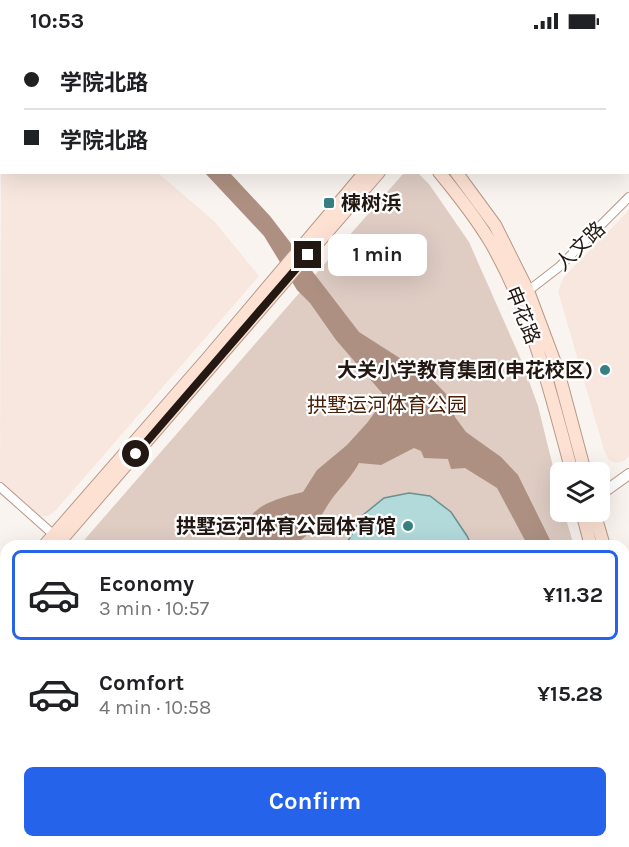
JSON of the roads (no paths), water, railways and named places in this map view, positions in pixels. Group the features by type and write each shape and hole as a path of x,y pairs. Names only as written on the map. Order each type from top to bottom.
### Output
{"main road":[{"path":"55,540 281,278 363,174"},
{"path":"281,278 308,255 377,174"},
{"name":"申花路","path":"441,174 475,219 502,266 546,373 569,462"},
{"name":"申花路","path":"457,174 495,225 528,291 558,371 582,462"},
{"path":"585,522 589,540"},
{"path":"597,522 602,540"}],"street":[{"name":"人文路","path":"528,291 559,267 629,197"},
{"path":"610,488 629,474"},
{"path":"0,487 55,540"}],"place":[{"name":"楝树浜","path":"329,203"},
{"name":"大关小学教育集团(申花校区)","path":"605,370"},
{"name":"拱墅运河体育公园体育馆","path":"408,526"}],"park label":[{"name":"拱墅运河体育公园","path":"387,405"}]}
